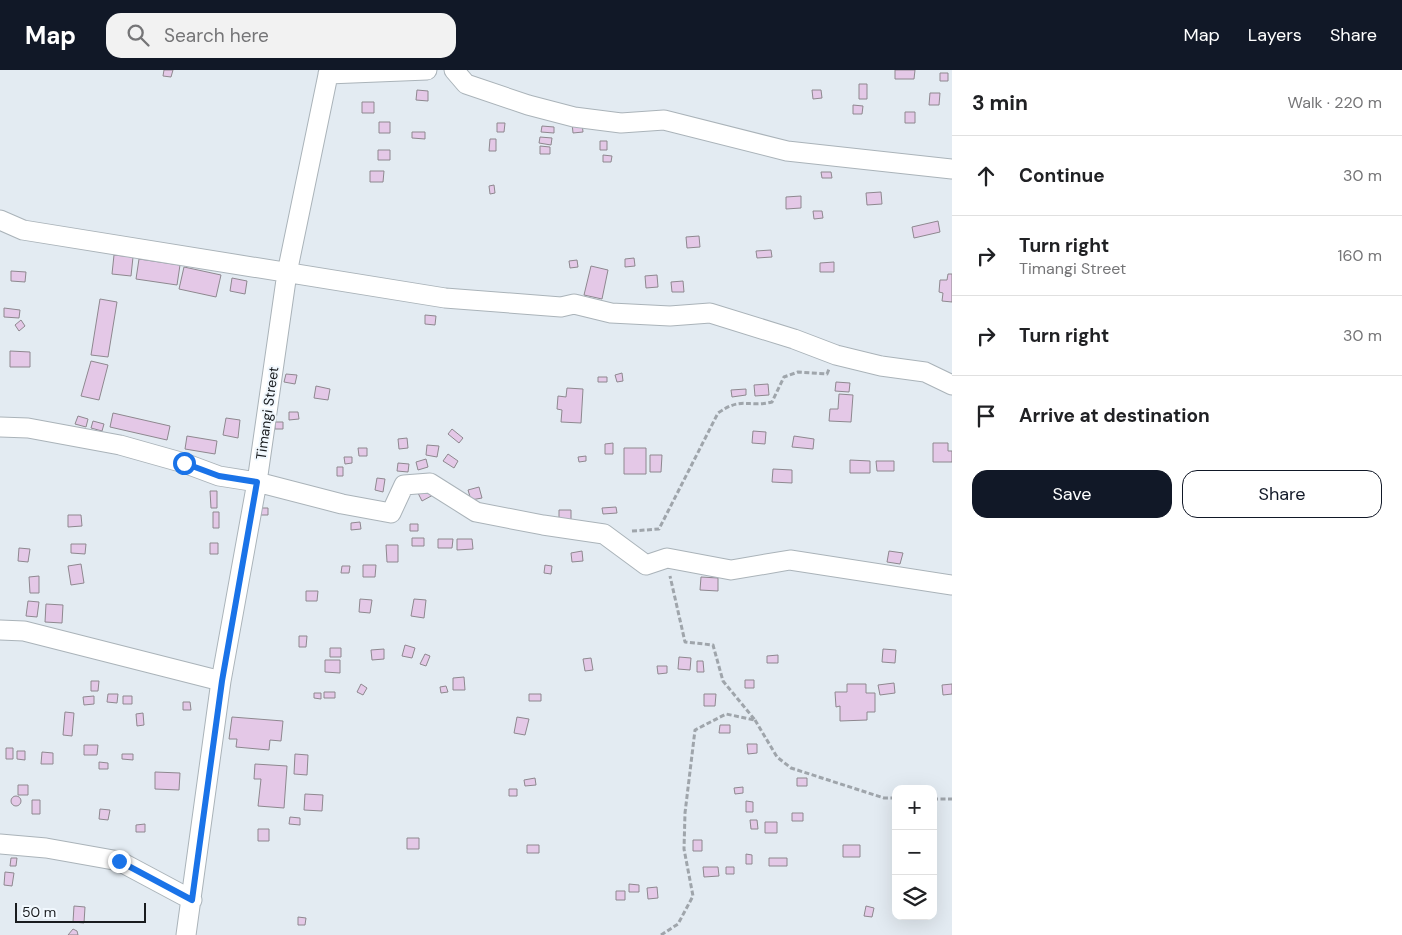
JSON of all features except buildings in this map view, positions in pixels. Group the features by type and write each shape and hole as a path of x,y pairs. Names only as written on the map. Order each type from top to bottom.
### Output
{"street":[{"path":"329,72 427,70"},
{"path":"454,70 466,84 528,105 574,116 620,124 664,120 787,151 952,169"},
{"name":"Timangi Street","path":"186,935 222,681 257,482 287,273 329,72"},
{"path":"0,220 22,230 446,298 561,307 574,304 611,313 670,316 710,313 794,339 836,355 881,366 925,372 952,385"},
{"path":"0,427 28,428 120,445 184,463 219,476 257,482 342,504 391,513 404,485 430,483 476,512 604,534 646,565 667,558 731,570 790,560 952,585"},
{"path":"0,630 24,631 222,681"},
{"path":"0,844 46,848 119,861 192,900"}],"path":[{"path":"604,534 659,529 718,414 736,403 761,404 772,402 776,390 784,377 798,372 827,374 836,355"},
{"path":"667,558 685,642 713,645 723,680 755,720 777,757 791,768 884,798 892,798"},
{"path":"662,935 678,924 692,896 684,849 685,814 694,730 726,714 755,720"},
{"path":"937,799 952,799"}],"route":[{"path":"119,861 192,900 222,681 257,482 219,476 184,463"}]}
